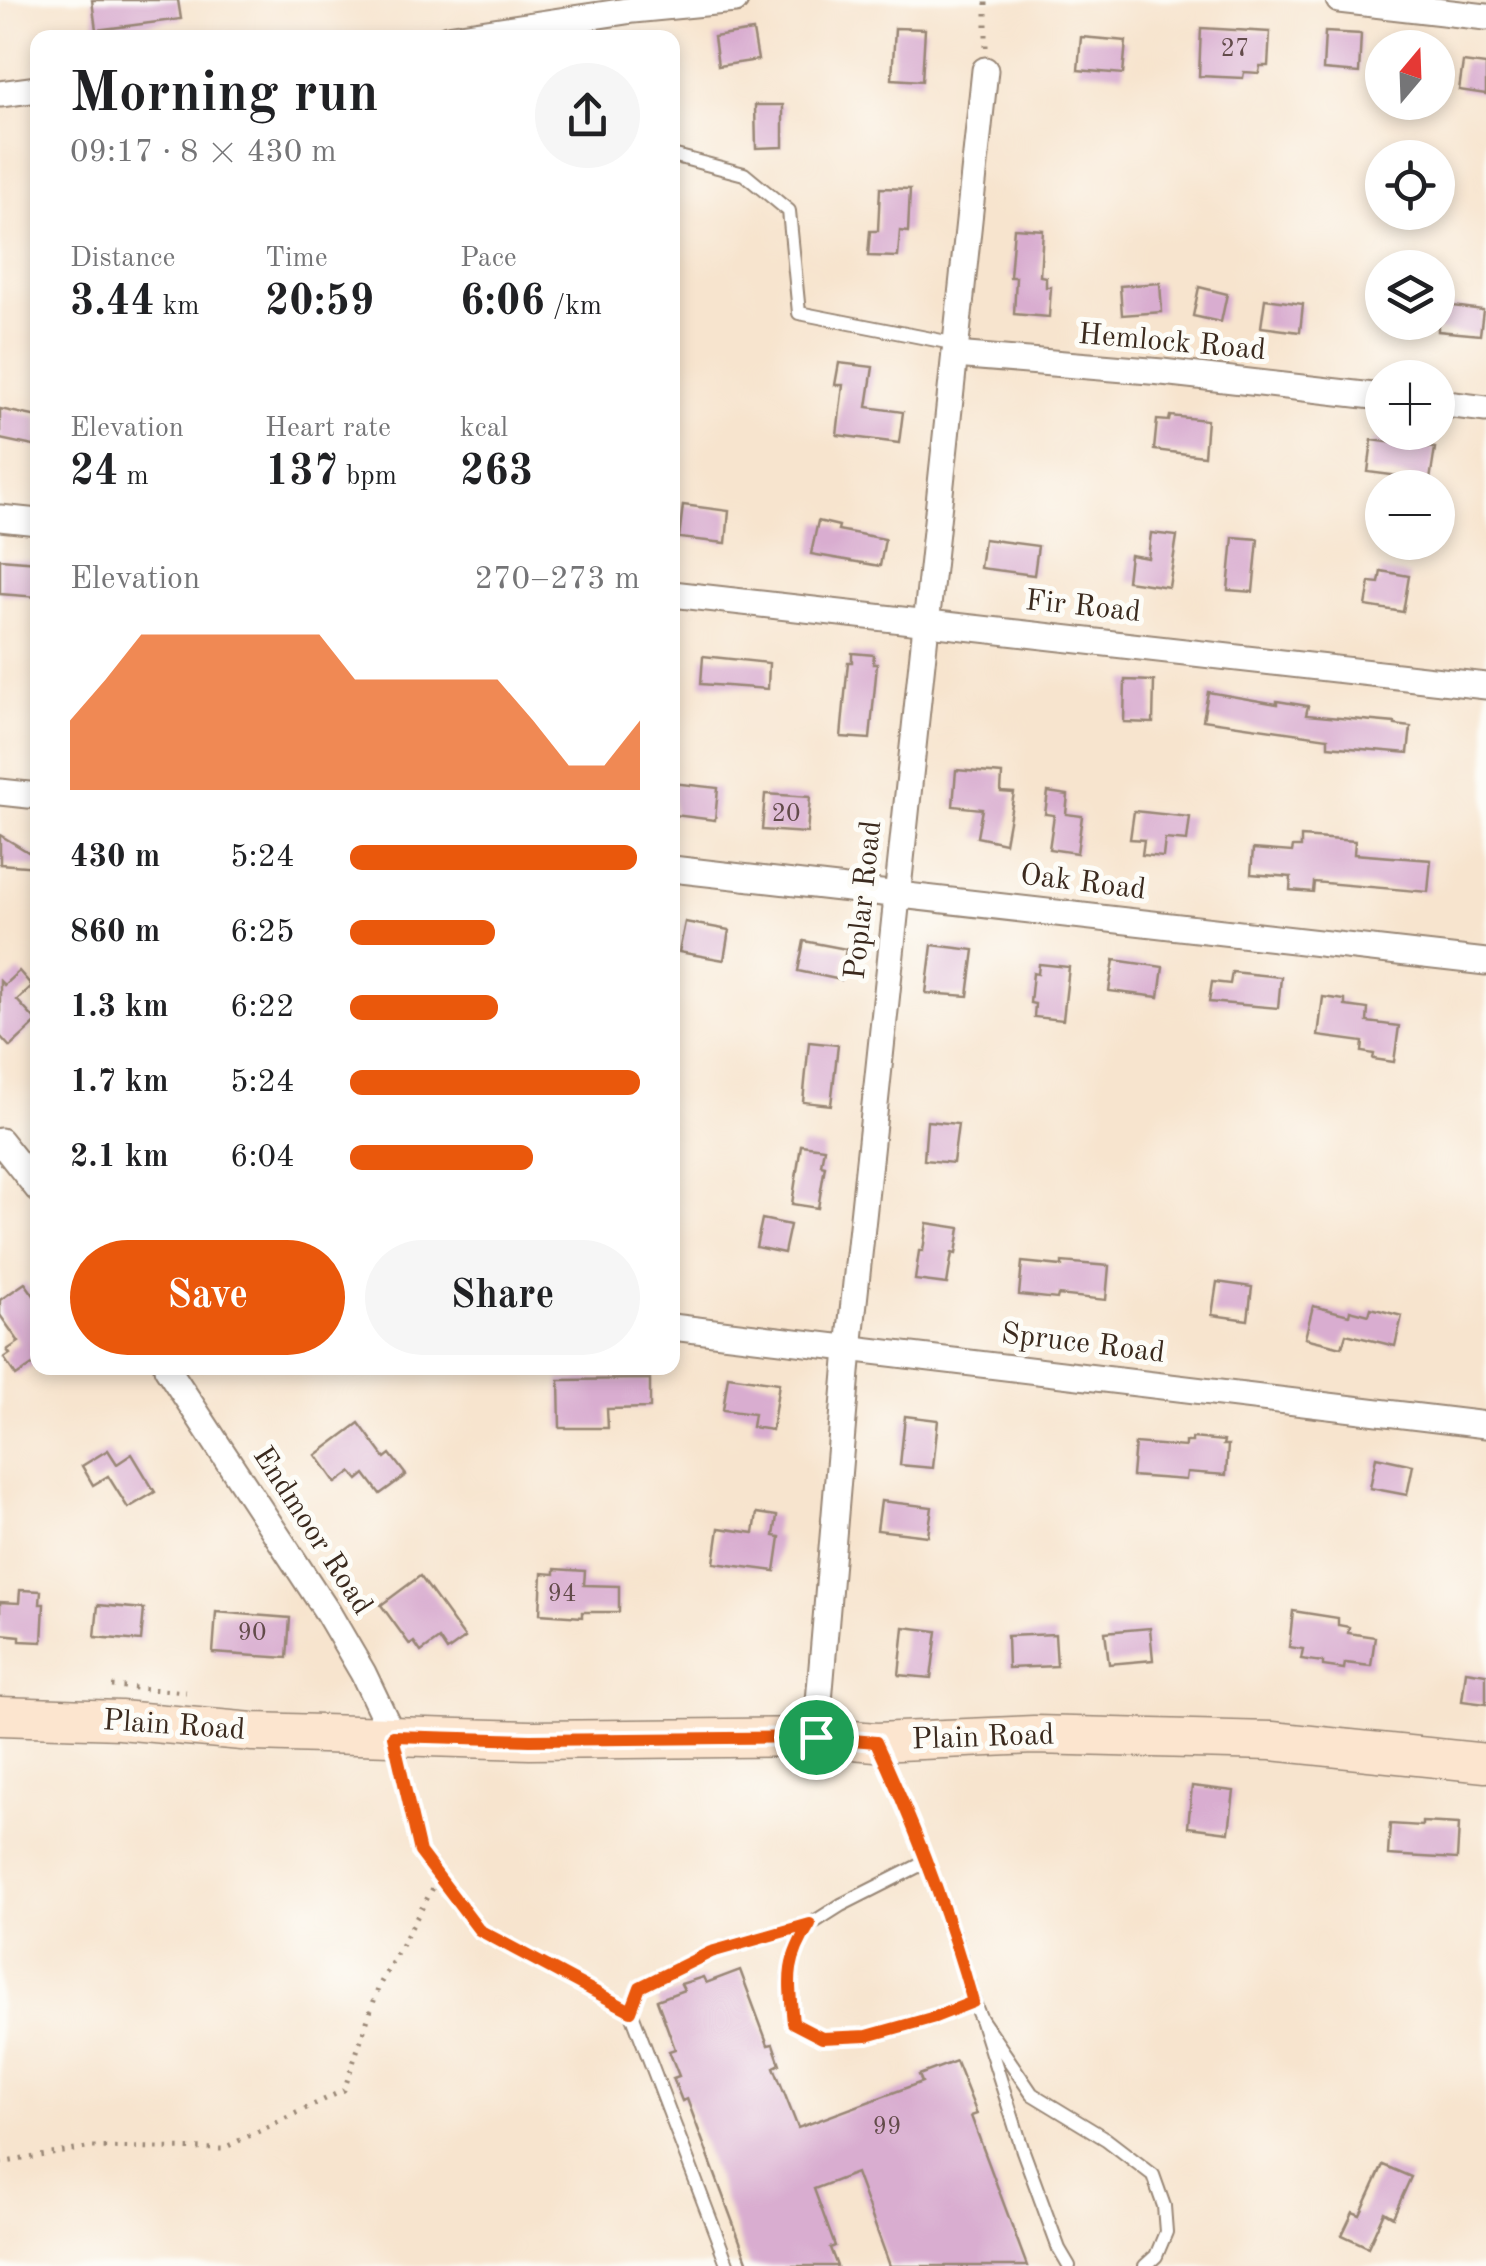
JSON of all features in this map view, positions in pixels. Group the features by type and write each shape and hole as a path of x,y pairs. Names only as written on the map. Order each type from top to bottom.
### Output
{"main road":[{"name":"Plain Road","path":"0,1716 120,1720 253,1732 530,1740 816,1737 876,1742 1034,1735 1272,1741 1486,1762"}],"street":[{"path":"514,30 516,0"},
{"path":"525,30 632,10 735,0"},
{"path":"1340,0 1486,17"},
{"name":"Poplar Road","path":"816,1737 849,1349 986,70"},
{"path":"0,94 30,90"},
{"name":"Hemlock Road","path":"956,350 1365,395"},
{"path":"1455,405 1486,408"},
{"path":"0,518 30,521"},
{"name":"Fir Road","path":"680,595 1486,686"},
{"path":"0,792 30,795"},
{"name":"Oak Road","path":"680,870 1486,962"},
{"path":"0,1141 30,1179"},
{"name":"Spruce Road","path":"680,1328 1486,1425"},
{"name":"Endmoor Road","path":"172,1375 328,1612 393,1736"}],"lane":[{"path":"680,156 744,174 789,211 799,313 956,350"},
{"path":"876,1742 904,1803 982,2020 1032,2094 1106,2139 1153,2175 1164,2206 1166,2232 1158,2261 1146,2266"},
{"path":"728,2266 631,2011 640,1987 711,1952 810,1924 926,1862"},
{"path":"810,1924 796,1947 789,1979 793,2023 822,2038 867,2036 973,2002"},
{"path":"982,2020 1023,2151 1068,2266"}],"path":[{"path":"986,0 986,70"},
{"path":"393,1736 420,1852 479,1930 631,2011"},
{"path":"0,2162 92,2147 222,2148 344,2090 380,1986 439,1877"}],"building":[{"path":"92,0 178,0 181,19 96,30"},
{"path":"895,28 925,29 922,81 892,79"},
{"path":"1201,28 1270,32 1268,66 1260,66 1259,73 1244,72 1243,78 1199,76"},
{"path":"753,31 758,60 718,66 714,37"},
{"path":"1325,32 1361,34 1359,73 1323,70"},
{"path":"1081,37 1126,41 1123,74 1078,70"},
{"path":"1463,62 1486,65 1486,94 1459,90"},
{"path":"755,105 783,105 783,147 756,148"},
{"path":"880,188 910,189 908,232 900,231 898,257 868,256 870,231 878,231"},
{"path":"1014,228 1043,230 1040,276 1046,277 1046,287 1051,287 1049,317 1014,314 1016,277 1010,277"},
{"path":"1160,283 1162,312 1122,315 1120,286"},
{"path":"1199,287 1227,294 1221,322 1193,316"},
{"path":"1265,299 1303,304 1300,332 1261,327"},
{"path":"1455,306 1483,310 1480,335 1455,333"},
{"path":"839,363 873,367 867,407 903,412 899,443 837,435 843,385 835,385"},
{"path":"0,409 30,415 30,445 0,439"},
{"path":"1170,416 1207,420 1204,456 1154,450 1157,420 1169,421"},
{"path":"1371,450 1435,450 1432,470 1368,470"},
{"path":"683,505 729,511 726,543 680,538"},
{"path":"818,521 839,526 838,530 885,539 880,566 811,554"},
{"path":"1151,533 1177,536 1169,587 1127,581 1130,555 1148,558"},
{"path":"1233,537 1258,539 1253,592 1228,590"},
{"path":"984,539 1038,546 1034,575 980,568"},
{"path":"0,559 30,561 30,596 0,594"},
{"path":"1381,571 1409,576 1403,612 1366,606 1370,582 1379,583"},
{"path":"852,653 874,655 873,664 877,664 870,739 841,737"},
{"path":"703,656 769,663 768,689 701,684"},
{"path":"1125,680 1154,681 1153,723 1124,722"},
{"path":"1208,692 1308,706 1306,715 1411,727 1408,753 1328,746 1328,738 1203,720"},
{"path":"956,770 1002,774 1001,792 1014,793 1005,843 977,837 982,809 953,806"},
{"path":"680,784 718,788 715,820 680,816"},
{"path":"1048,792 1068,795 1066,814 1082,816 1077,853 1049,849 1054,815 1045,814"},
{"path":"765,794 810,797 807,833 762,830"},
{"path":"1134,811 1190,817 1187,841 1165,839 1163,857 1142,855 1144,840 1130,839"},
{"path":"0,835 30,853 30,866 0,864"},
{"path":"1301,837 1355,841 1354,854 1431,860 1428,892 1314,882 1313,892 1290,890 1291,877 1251,874 1253,849 1292,852 1293,847 1301,847"},
{"path":"685,922 729,930 724,960 680,952"},
{"path":"804,941 846,949 841,980 798,971"},
{"path":"932,945 974,950 968,996 926,993"},
{"path":"1114,960 1163,967 1159,997 1109,991"},
{"path":"1039,964 1069,967 1063,1020 1034,1017 1035,1004 1030,1003 1033,973 1038,974"},
{"path":"19,971 30,984 17,1000 30,1014 30,1028 10,1047 0,1036 0,981 4,985"},
{"path":"1232,972 1281,977 1278,1008 1209,1002 1212,982 1230,984"},
{"path":"1323,997 1345,1000 1345,1006 1368,1009 1367,1022 1399,1026 1394,1062 1373,1059 1374,1054 1362,1052 1363,1042 1318,1036"},
{"path":"809,1042 838,1045 831,1105 803,1102"},
{"path":"927,1121 958,1124 953,1163 924,1160"},
{"path":"801,1145 824,1148 818,1208 792,1204"},
{"path":"762,1219 790,1225 784,1253 756,1247"},
{"path":"927,1223 960,1228 947,1284 915,1280"},
{"path":"1022,1262 1109,1266 1106,1300 1019,1295"},
{"path":"1217,1282 1252,1287 1248,1320 1212,1315"},
{"path":"25,1283 30,1290 30,1367 16,1376 4,1358 10,1354 7,1350 19,1342 0,1315 0,1300"},
{"path":"1313,1306 1349,1315 1350,1310 1369,1315 1371,1308 1402,1316 1395,1346 1346,1334 1342,1347 1305,1338"},
{"path":"728,1376 779,1383 772,1430 752,1427 754,1414 723,1410"},
{"path":"650,1379 650,1408 607,1409 608,1428 560,1428 559,1380"},
{"path":"905,1416 938,1420 933,1468 900,1465"},
{"path":"359,1423 385,1458 390,1454 406,1475 380,1494 365,1474 358,1480 351,1472 336,1483 316,1455"},
{"path":"1192,1438 1224,1441 1223,1445 1228,1445 1226,1475 1187,1472 1186,1480 1132,1476 1135,1443 1185,1447 1185,1442 1192,1442"},
{"path":"108,1450 117,1464 132,1454 155,1492 128,1508 108,1476 93,1485 82,1466"},
{"path":"1376,1457 1413,1465 1407,1495 1370,1488"},
{"path":"881,1501 932,1507 928,1536 877,1530"},
{"path":"757,1513 777,1516 774,1536 780,1537 775,1571 714,1563 719,1528 754,1533"},
{"path":"555,1569 585,1571 584,1585 619,1586 619,1612 582,1612 582,1617 540,1614 542,1573 555,1574"},
{"path":"420,1576 465,1638 447,1651 439,1639 421,1652 414,1642 410,1645 381,1605"},
{"path":"20,1590 41,1591 42,1642 20,1641 20,1636 0,1634 0,1602 19,1603"},
{"path":"98,1605 144,1609 141,1641 95,1637"},
{"path":"1293,1611 1338,1618 1338,1625 1349,1627 1348,1633 1375,1637 1371,1666 1345,1663 1344,1669 1301,1659 1303,1649 1289,1647"},
{"path":"216,1612 290,1618 287,1658 213,1653"},
{"path":"904,1627 937,1631 931,1678 899,1675"},
{"path":"1150,1628 1153,1660 1109,1664 1105,1632"},
{"path":"1055,1634 1057,1666 1008,1668 1007,1636"},
{"path":"1466,1671 1486,1674 1486,1704 1462,1701"},
{"path":"1192,1786 1234,1791 1229,1832 1188,1827"},
{"path":"1422,1822 1459,1824 1457,1859 1388,1855 1390,1824 1422,1826"},
{"path":"740,1970 768,2045 773,2044 780,2064 774,2067 798,2128 922,2082 919,2075 956,2061 977,2114 971,2116 1027,2266 890,2266 856,2173 814,2189 835,2246 830,2248 837,2266 749,2266 687,2099 682,2101 673,2078 679,2076 669,2051 675,2049 657,2000 684,1990 681,1984 703,1977 706,1983"},
{"path":"1383,2165 1411,2177 1393,2217 1384,2212 1368,2247 1342,2235 1353,2212 1360,2215"}],"route":[{"path":"393,1736 530,1740 816,1737 876,1742 904,1803 973,2002 867,2036 822,2038 793,2023 789,1979 796,1947 810,1924 711,1952 640,1987 631,2011 479,1930 420,1852 393,1736"}]}
